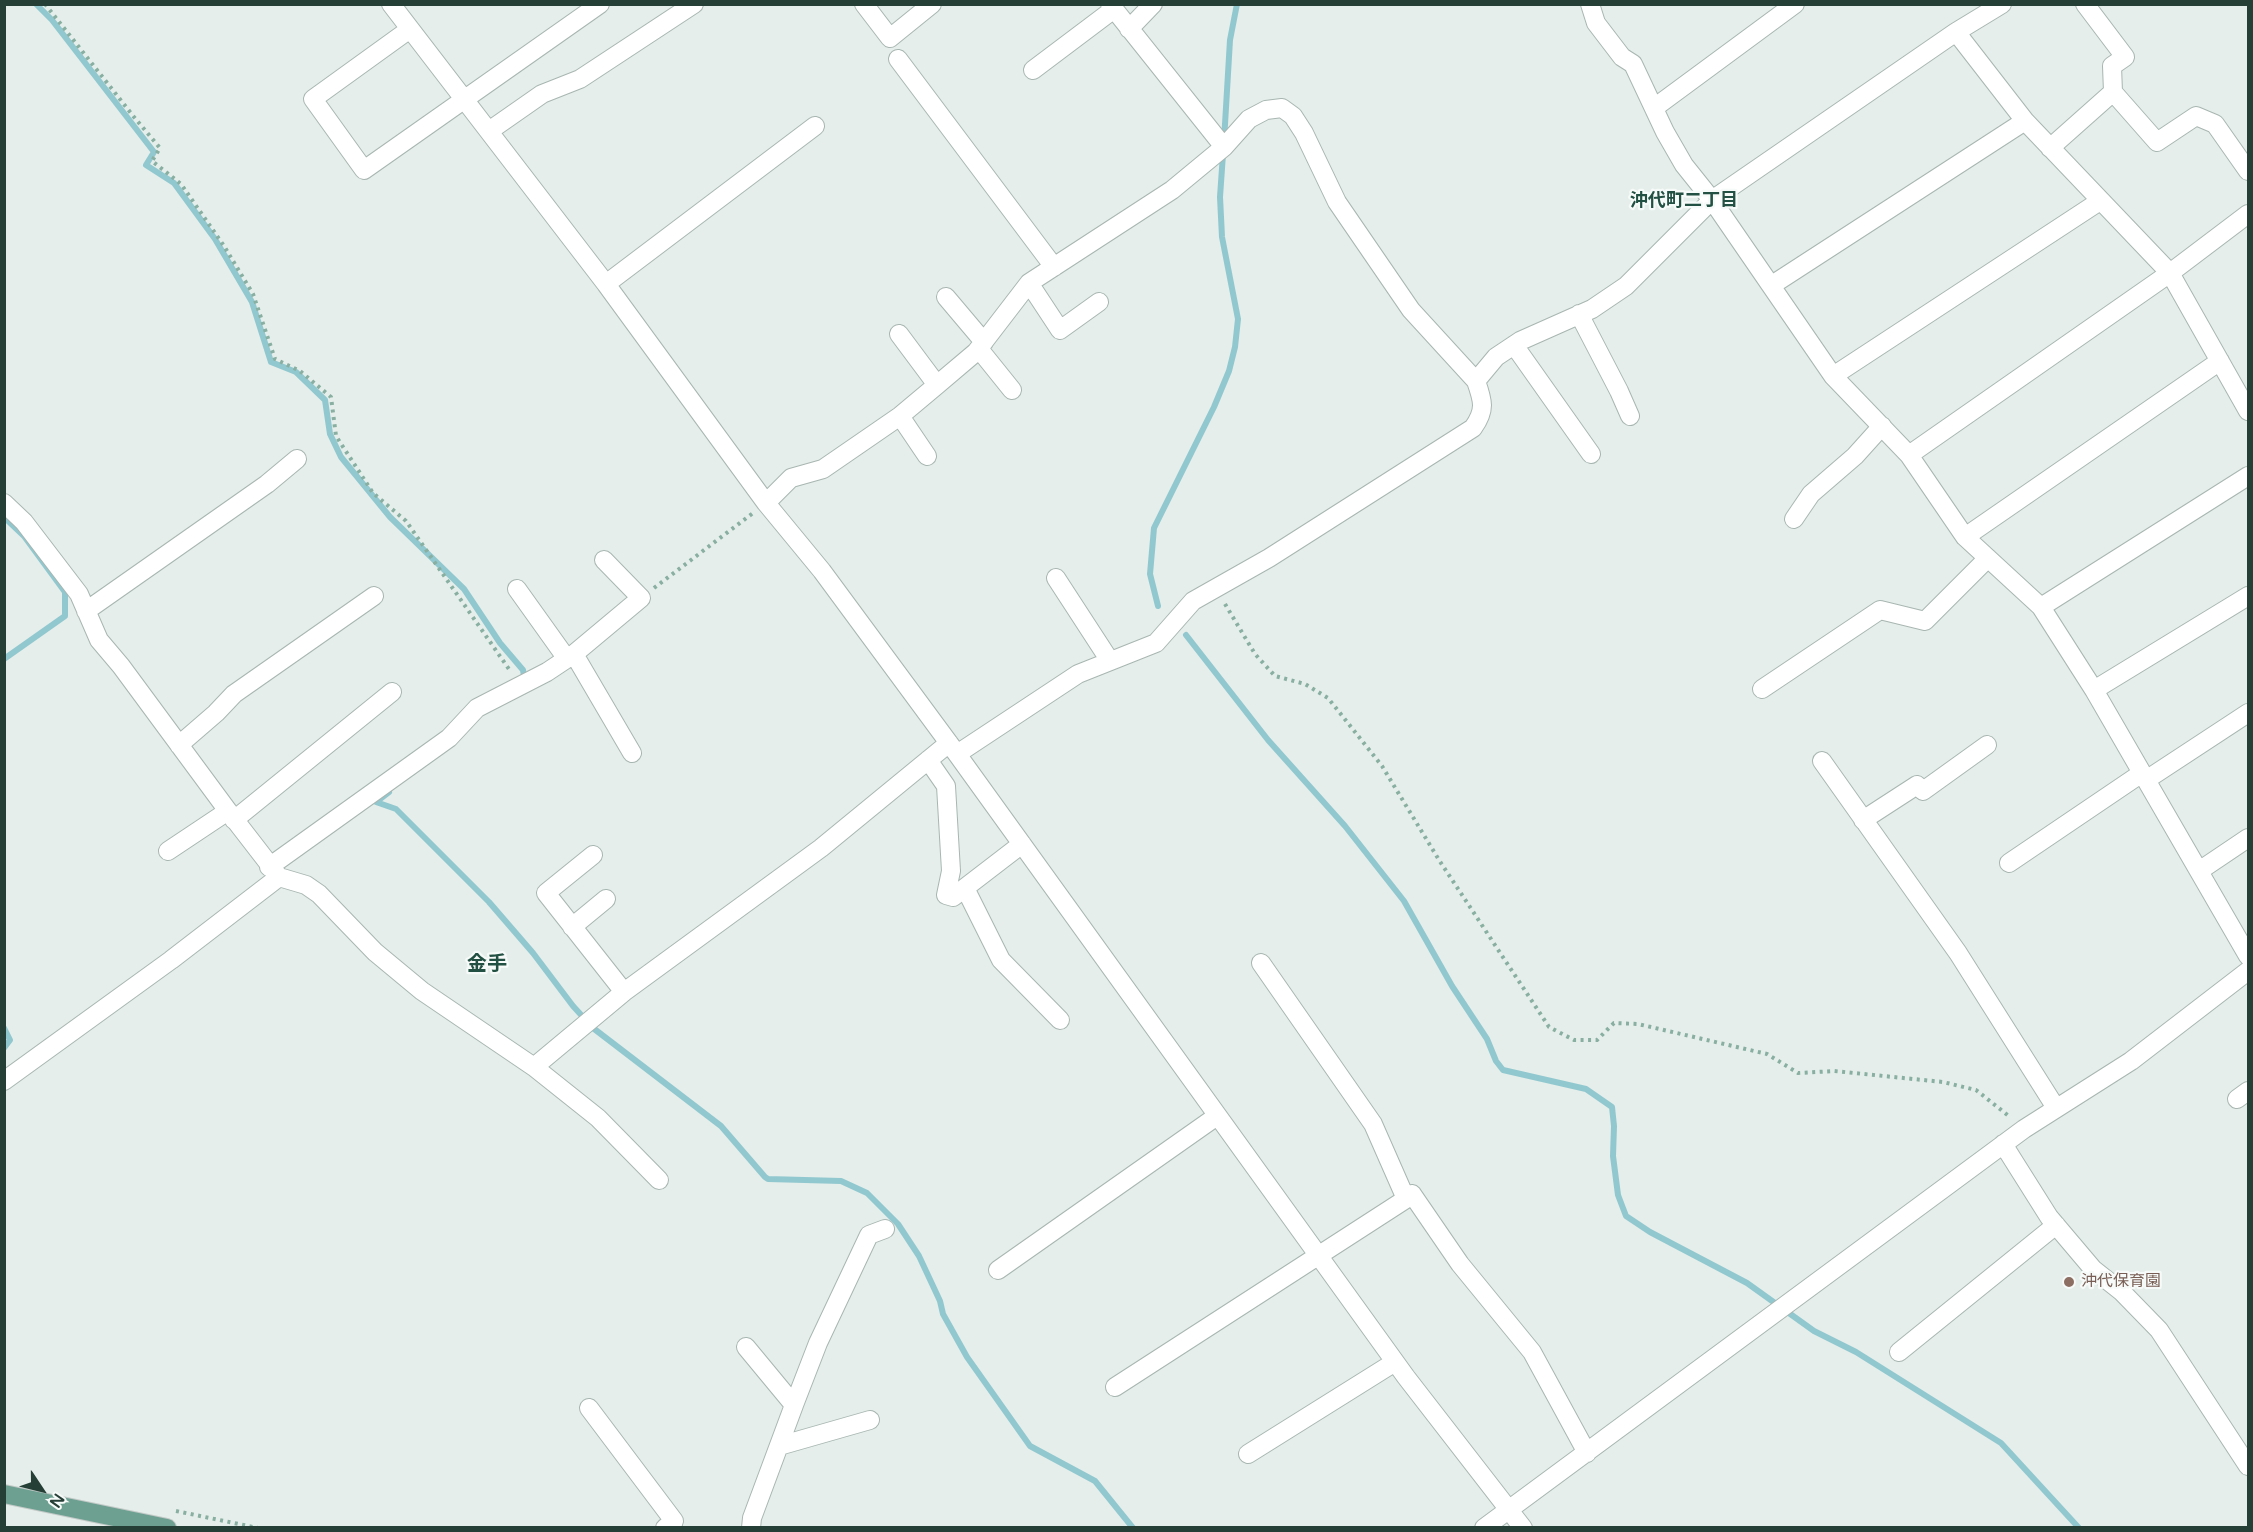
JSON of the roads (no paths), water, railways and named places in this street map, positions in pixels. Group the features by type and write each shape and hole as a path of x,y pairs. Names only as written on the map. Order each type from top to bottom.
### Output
{"main road":[{"path":"4,1494 167,1527"}],"street":[{"path":"410,30 313,99 364,170 600,4"},
{"path":"489,131 542,93 580,79 694,4"},
{"path":"864,4 890,38 932,4"},
{"path":"1129,29 1153,4"},
{"path":"1590,4 1596,23 1622,57 1634,64 1684,165 1712,200 1833,375 1909,455 1965,537 2041,607 2094,690 2248,956"},
{"path":"1654,108 1795,4"},
{"path":"1476,381 1496,357 1551,326 1592,309 1626,286 1712,200 1956,32 2002,4"},
{"path":"2085,4 2125,57 2112,66 2113,92 2157,142 2196,116 2216,124 2248,171"},
{"path":"397,7 410,30 606,284 766,503 822,571 1022,844 1395,1362 1523,1527"},
{"path":"1033,70 1112,7 1224,147"},
{"path":"1956,32 2025,121 2170,273 2248,411"},
{"path":"898,59 1054,267"},
{"path":"2050,148 2113,92"},
{"path":"534,1067 624,992 821,848 928,760 953,749 1078,674 1156,643 1193,601 1269,558 1473,428 1482,417 1482,397 1476,381 1411,310 1337,202 1304,133 1293,116 1282,108 1266,110 1249,119 1224,147 1172,190 1029,283 982,345 900,416 824,469 791,478 766,503"},
{"path":"1772,285 2025,121"},
{"path":"606,284 815,126"},
{"path":"1833,375 2100,201"},
{"path":"1909,455 2170,273 2248,213"},
{"path":"1029,283 1060,330 1098,302"},
{"path":"946,297 1012,390"},
{"path":"1579,314 1630,416"},
{"path":"899,334 937,385"},
{"path":"1515,345 1592,454"},
{"path":"1965,537 2220,361"},
{"path":"900,416 927,456"},
{"path":"1794,519 1811,494 1855,456 1882,426"},
{"path":"86,611 267,483 297,459"},
{"path":"2041,607 2248,476"},
{"path":"4,503 24,522 72,585 99,640 121,666 274,872 306,885 319,894 375,952 422,991 534,1067 598,1118 659,1180"},
{"path":"1762,689 1880,610 1926,621 1988,558"},
{"path":"4,1081 171,960 274,872 450,738 477,708 547,672 571,656 641,598 604,560"},
{"path":"1056,578 1110,661"},
{"path":"517,589 571,656 632,753"},
{"path":"179,745 234,694 374,596"},
{"path":"2094,690 2248,596"},
{"path":"168,851 231,816 392,692"},
{"path":"2009,863 2144,776 2248,713"},
{"path":"1863,820 1917,785 1923,791 1987,745"},
{"path":"928,760 946,786 951,871 946,895 953,897 1022,844"},
{"path":"1822,761 1958,953 2056,1108"},
{"path":"2199,871 2248,838"},
{"path":"593,855 546,893 624,992"},
{"path":"965,888 1000,960 1060,1020"},
{"path":"572,927 606,898"},
{"path":"1261,963 1373,1124 1406,1199"},
{"path":"1484,1527 2003,1144 2131,1061 2248,971"},
{"path":"998,1270 1217,1116"},
{"path":"2003,1144 2056,1225 2093,1269 2122,1292 2159,1330 2248,1466"},
{"path":"1115,1387 1319,1257 1412,1194 1460,1264 1532,1352 1587,1452"},
{"path":"1899,1352 2056,1225"},
{"path":"751,1527 752,1518 818,1343 869,1235 885,1229"},
{"path":"746,1347 794,1405"},
{"path":"1248,1454 1395,1362"},
{"path":"589,1408 674,1521 665,1527"},
{"path":"779,1446 870,1420"}],"waterway":[{"path":"36,4 52,20 154,152 146,165 174,183 215,239 252,302 271,362 296,372 325,400 330,434 341,457 390,517 464,589 500,643 523,670 525,682"},
{"path":"1224,141 1230,40 1237,4"},
{"path":"1158,606 1150,574 1154,528 1214,407 1229,371 1235,347 1238,319 1222,237 1220,197 1223,154"},
{"path":"4,517 24,536 65,592 65,616 4,659"},
{"path":"1186,635 1268,740 1345,826 1404,901 1452,986 1487,1039 1496,1061 1503,1070 1586,1089 1612,1107 1613,1156 1618,1195 1626,1216 1650,1232 1747,1283 1814,1331 1856,1352 2001,1443 2079,1528"},
{"path":"389,792 376,802 396,809 489,902 593,1028 721,1126 765,1177 768,1179 841,1181 867,1193 898,1224 919,1256 940,1301 943,1314 967,1357 1030,1446 1095,1481 1133,1528"},
{"path":"4,1028 10,1040 4,1048"}],"place":[{"name":"沖代保育園","path":"2069,1282"}],"district":[{"name":"沖代町二丁目","path":"1684,201"},
{"name":"金手","path":"487,965"}]}
